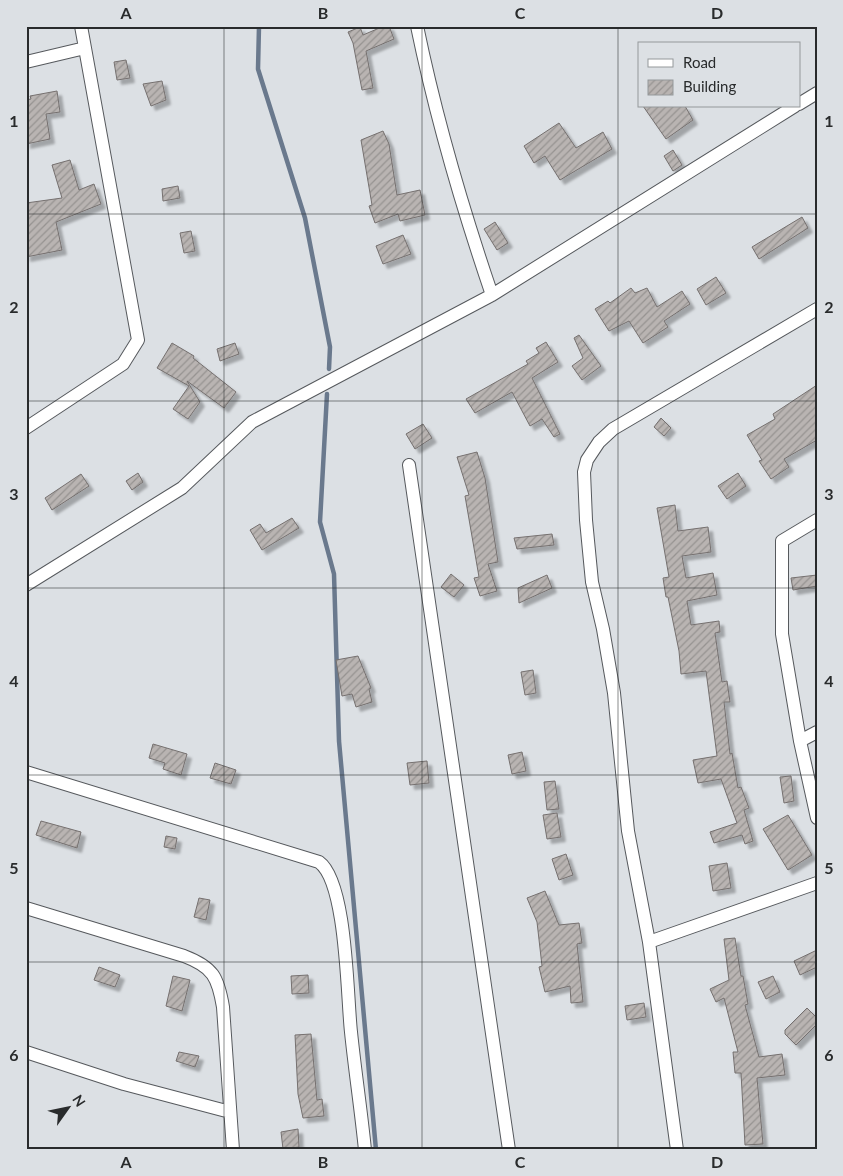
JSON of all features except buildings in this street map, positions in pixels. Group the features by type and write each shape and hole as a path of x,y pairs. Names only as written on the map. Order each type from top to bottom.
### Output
{"street":[{"path":"26,428 123,364 138,340 81,26"},
{"path":"417,26 432,102 468,225 492,295"},
{"path":"26,62 85,48"},
{"path":"800,103 817,93"},
{"path":"26,586 182,488 252,422 492,295 792,108"},
{"path":"677,1150 649,942 628,831 608,656 592,582 584,472 587,460 599,442 613,429 817,309"},
{"path":"409,465 509,1150"},
{"path":"817,520 782,541 782,634 800,741 817,818"},
{"path":"800,741 817,732"},
{"path":"26,772 319,862 325,866 339,912 348,971 351,1029 365,1150"},
{"path":"649,942 817,883"},
{"path":"26,908 184,956 207,967 220,986 223,1007 233,1150"},
{"path":"26,1052 124,1084 230,1112"}],"waterway":[{"path":"259,26 258,69 305,218 330,347 329,369"},
{"path":"327,394 320,522 334,574 339,741 376,1150"}]}
